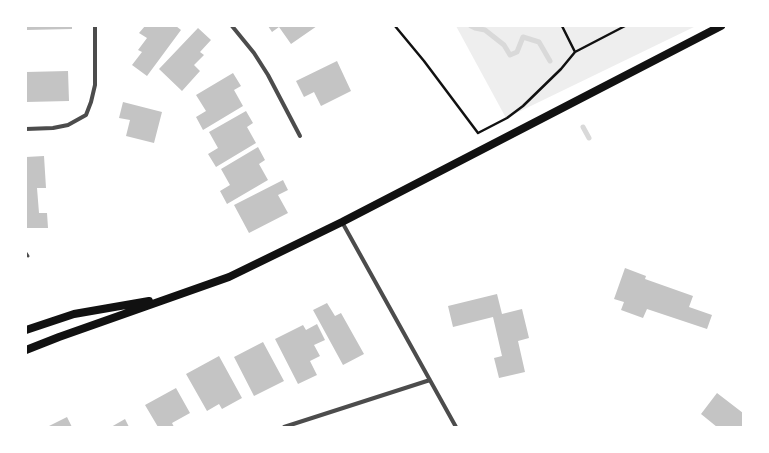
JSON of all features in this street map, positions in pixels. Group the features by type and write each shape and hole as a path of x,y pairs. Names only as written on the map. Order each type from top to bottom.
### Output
{"main road":[{"path":"26,350 229,277 342,222 721,26"},
{"path":"26,330 74,314 170,297"}],"street":[{"path":"26,129 53,128 68,125 86,115 91,102 94,85 95,26"},
{"path":"232,26 254,53 268,75 300,136"},
{"path":"342,222 456,427"},
{"path":"284,427 430,380"}],"path":[{"path":"395,26 424,61 478,133 506,118 523,106 561,69 575,52 625,26"},
{"path":"562,26 575,52"}],"shaded area":[{"path":"456,26 696,26 506,118"}],"building":[{"path":"26,26 72,26 72,29 26,30"},
{"path":"145,26 176,26 181,30 147,76 132,65 142,52 138,50 147,38 139,33"},
{"path":"268,26 317,26 291,44 279,27 272,32"},
{"path":"198,28 211,40 200,52 204,55 194,65 200,71 182,91 159,69"},
{"path":"337,61 351,91 321,106 314,92 304,97 296,81"},
{"path":"68,71 69,101 26,102 26,72"},
{"path":"233,73 241,86 234,90 243,106 203,130 196,117 206,111 196,95"},
{"path":"123,102 162,112 154,143 126,136 130,120 119,118"},
{"path":"246,111 253,123 247,127 256,143 216,167 208,154 218,148 209,132"},
{"path":"258,147 265,160 259,164 268,180 227,204 220,191 230,185 221,169"},
{"path":"44,156 46,188 37,188 39,213 47,213 48,228 26,228 26,157"},
{"path":"283,180 288,190 278,195 288,213 249,233 234,205"},
{"path":"625,268 646,276 645,279 693,296 689,307 712,315 707,329 647,309 643,318 621,310 624,302 614,299"},
{"path":"497,294 502,314 522,309 529,338 518,341 525,372 499,378 494,358 502,356 493,317 453,327 448,306"},
{"path":"327,303 335,316 341,313 364,354 343,365 313,310"},
{"path":"317,324 325,340 314,345 320,356 310,361 317,375 298,384 275,339 303,325 306,330"},
{"path":"263,342 284,381 254,396 234,357"},
{"path":"219,356 242,398 222,409 219,404 207,411 186,374"},
{"path":"176,388 190,413 172,423 174,427 158,427 145,405"},
{"path":"717,393 743,413 743,427 717,427 701,414"},
{"path":"67,417 72,427 47,427"},
{"path":"125,419 129,427 111,427"}],"waterway":[{"path":"471,26 485,30 504,45 510,55 517,52 523,37 539,42 550,61"},
{"path":"583,127 589,138"}]}
